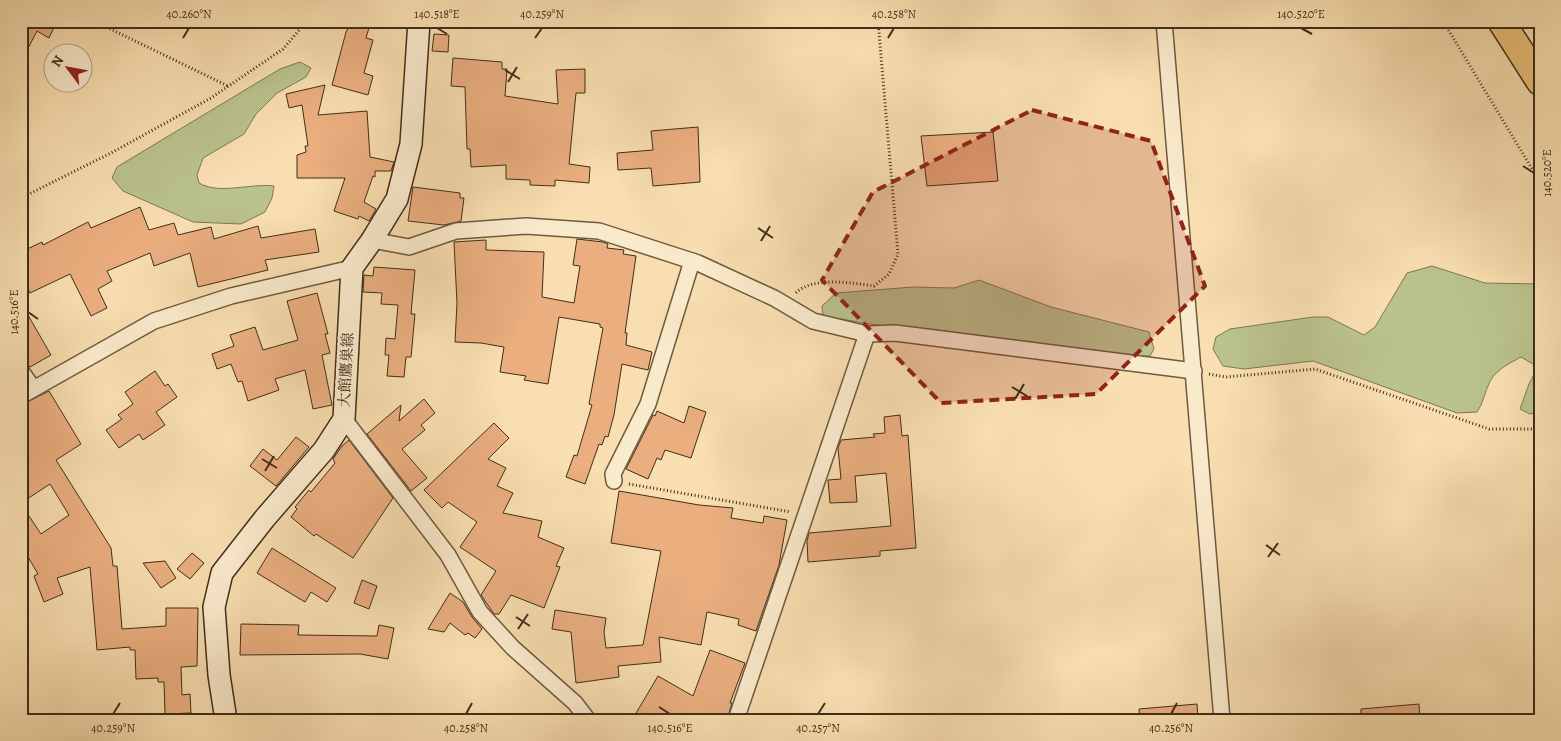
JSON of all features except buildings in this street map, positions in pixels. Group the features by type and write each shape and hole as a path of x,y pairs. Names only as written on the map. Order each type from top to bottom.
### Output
{"highway":[{"path":"1501,21 1540,82"}],"main road":[{"path":"352,268 372,240 396,199 411,144 419,21"},
{"name":"大館鷹巣線","path":"226,720 219,675 214,606 222,574 265,518 324,450 344,419 352,268"}],"street":[{"path":"1164,21 1222,720"},
{"path":"372,240 409,247 456,231 526,226 599,231 692,261 785,305 813,321 867,334 896,332 1194,371"},
{"path":"614,481 613,474 648,404 692,261"},
{"path":"21,371 27,392 154,321 231,296 352,268"},
{"path":"736,720 867,334"},
{"path":"344,419 448,555 480,612 513,648 575,703 588,720"}],"path":[{"path":"94,21 228,86"},
{"path":"21,198 111,153 228,86 283,49 307,21"},
{"path":"785,305 800,289 835,281 874,286 889,274 898,254 878,21"},
{"path":"1443,21 1540,182"},
{"path":"1194,371 1226,377 1315,369 1489,429 1540,429"},
{"path":"614,481 806,515"}],"highlighted area":[{"path":"1032,110 1151,141 1205,286 1096,394 941,403 822,280 873,192"}],"green space":[{"path":"300,62 311,68 306,77 277,93 256,114 244,134 203,158 197,175 199,183 216,188 274,186 272,198 265,212 241,224 193,222 123,191 112,178 117,167 280,69"},
{"path":"1432,266 1485,283 1540,284 1540,412 1530,414 1520,409 1529,384 1538,367 1521,357 1502,368 1493,376 1477,412 1457,413 1313,361 1244,369 1223,366 1213,349 1216,337 1230,329 1313,317 1328,317 1364,335 1375,327 1407,273"},
{"path":"979,280 1051,307 1149,332 1154,349 1150,356 1132,356 936,330 883,326 823,316 822,306 836,293 913,287 954,288"}]}
